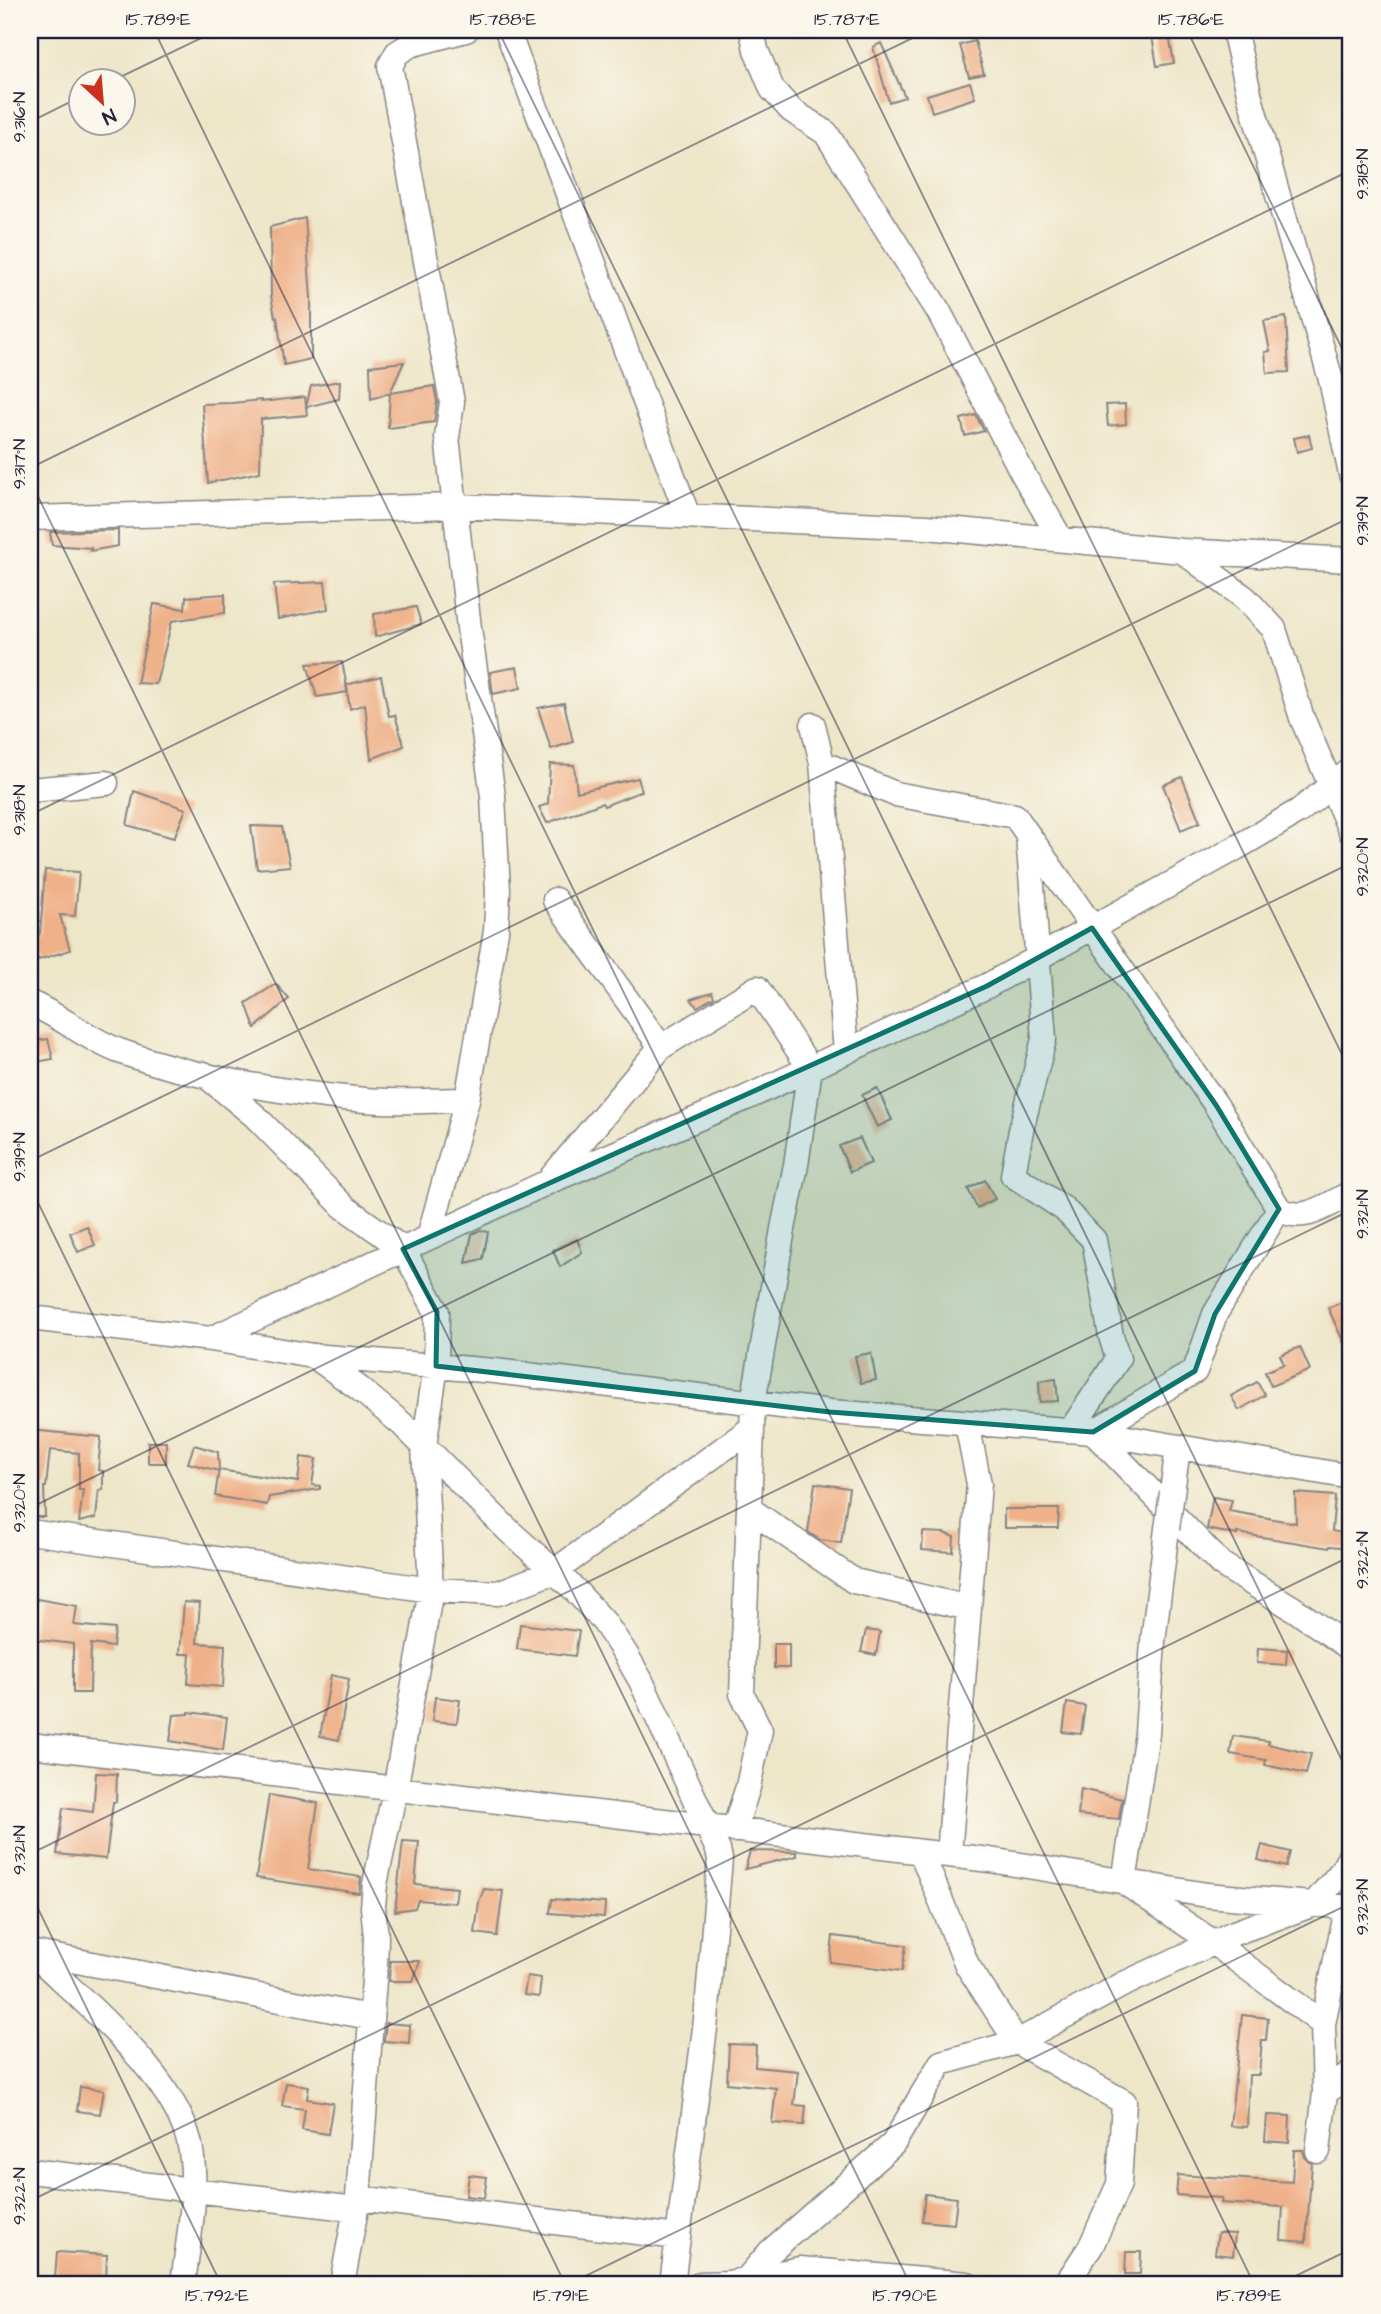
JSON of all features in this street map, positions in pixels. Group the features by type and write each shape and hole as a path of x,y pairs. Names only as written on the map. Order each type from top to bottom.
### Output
{"street":[{"path":"429,1237 467,1100 496,932 499,891 493,796 447,437 452,401 390,66 397,53 410,45 466,30"},
{"path":"507,30 687,514"},
{"path":"752,30 755,50 772,89 791,110 826,133 939,312 1022,472 1060,538"},
{"path":"1234,30 1251,101 1331,380 1351,474"},
{"path":"30,518 455,506 687,514 927,527 1182,551 1351,560"},
{"path":"1182,551 1245,598 1274,629 1302,718 1351,832"},
{"path":"813,725 822,763 846,1052"},
{"path":"822,763 895,794 1015,816 1216,1105 1279,1209 1291,1216 1306,1215 1351,1193"},
{"path":"211,1339 548,1182 746,1098 987,986 1267,830 1299,811 1351,770"},
{"path":"30,790 106,783"},
{"path":"1028,835 1044,1039 1021,1130 1013,1175 1064,1209 1094,1240 1111,1336 1118,1359 1082,1431"},
{"path":"555,900 661,1047"},
{"path":"548,1182 661,1047 757,988 810,1068 796,1165 753,1403 742,1694 760,1730 748,1787 734,1830"},
{"path":"30,1003 116,1050 161,1065 300,1093 368,1100 467,1100"},
{"path":"204,1074 255,1116 344,1206 403,1249 437,1312 436,1366 424,1446 431,1590 375,1884 373,1907 376,1947 357,2204 342,2284"},
{"path":"1082,1431 1195,1371 1215,1314 1279,1209"},
{"path":"30,1318 211,1339 313,1356 436,1366 830,1412 1082,1431 1351,1477"},
{"path":"313,1356 360,1389 424,1446 509,1531 555,1571 604,1622 641,1682 720,1859 706,2020 673,2284"},
{"path":"949,1855 979,1484 967,1423"},
{"path":"30,1532 431,1590 498,1593 555,1571 752,1428"},
{"path":"1082,1431 1221,1564 1294,1609 1351,1649"},
{"path":"1124,1882 1147,1733 1153,1641 1178,1447"},
{"path":"749,1509 854,1581 969,1608"},
{"path":"30,1745 949,1855 1207,1895 1350,1906 1344,1961 1324,2024 1325,2093 1318,2151"},
{"path":"921,1852 967,1965 1017,2042 1124,2102 1119,2184 1091,2246 1066,2284"},
{"path":"746,2280 770,2252 893,2144 941,2063 1017,2042 1122,1985 1214,1943 1314,1904 1342,1871 1351,1854"},
{"path":"1124,1882 1214,1943 1324,2024"},
{"path":"31,1953 369,2017"},
{"path":"31,1953 120,2037 153,2073 180,2114 191,2148 195,2189 183,2284"},
{"path":"1325,2093 1351,2073"},
{"path":"30,2171 678,2237"},
{"path":"701,2284 746,2280 783,2270 800,2269 831,2278 967,2284"}],"highlighted area":[{"path":"1092,928 1216,1105 1279,1209 1215,1314 1195,1371 1093,1432 830,1412 436,1366 437,1312 403,1249 987,986"}],"building":[{"path":"1151,30 1168,30 1174,63 1157,66"},
{"path":"975,41 984,74 969,77 960,45"},
{"path":"881,43 905,97 889,102 873,47"},
{"path":"970,82 975,98 932,112 927,95"},
{"path":"305,218 311,298 311,359 284,365 271,296 270,227"},
{"path":"1286,317 1289,372 1267,373 1265,352 1270,351 1264,321"},
{"path":"404,362 390,393 371,399 370,366"},
{"path":"340,381 339,399 306,407 311,386"},
{"path":"434,386 437,402 434,422 388,428 390,393"},
{"path":"305,397 307,415 261,419 260,472 208,483 202,404"},
{"path":"1125,404 1126,424 1108,426 1106,405"},
{"path":"976,415 984,431 965,436 961,419"},
{"path":"1309,435 1312,448 1297,452 1294,438"},
{"path":"118,530 118,546 90,551 91,548 52,545 50,532"},
{"path":"325,582 328,609 278,619 274,584"},
{"path":"225,594 225,613 172,621 156,684 137,683 154,604 185,609 186,597"},
{"path":"416,607 421,624 375,637 374,614"},
{"path":"342,662 348,692 317,697 307,664"},
{"path":"517,667 521,688 493,694 490,672"},
{"path":"381,676 389,716 395,715 404,746 371,759 365,704 350,709 346,685"},
{"path":"564,703 573,742 551,749 538,708"},
{"path":"550,764 574,765 577,792 638,778 642,791 547,823 539,807 548,804"},
{"path":"1182,777 1200,822 1181,830 1163,785"},
{"path":"134,791 186,809 174,838 127,825"},
{"path":"251,826 282,827 290,866 257,869"},
{"path":"45,870 79,872 75,916 60,915 70,950 38,960 30,938 40,934"},
{"path":"276,984 289,999 255,1028 246,1003"},
{"path":"712,992 714,997 697,1007 691,999"},
{"path":"48,1039 53,1059 30,1063 30,1042"},
{"path":"877,1088 892,1120 877,1127 862,1095"},
{"path":"860,1138 871,1163 850,1172 839,1146"},
{"path":"985,1180 995,1199 977,1208 968,1189"},
{"path":"87,1226 95,1245 78,1252 70,1233"},
{"path":"480,1230 488,1232 483,1259 466,1263 472,1234"},
{"path":"577,1239 582,1252 560,1267 553,1250"},
{"path":"1342,1302 1351,1321 1351,1358 1328,1308"},
{"path":"1300,1347 1310,1370 1271,1386 1265,1372 1284,1364 1280,1355"},
{"path":"871,1353 876,1380 861,1383 855,1356"},
{"path":"1056,1379 1058,1401 1040,1402 1039,1381"},
{"path":"1257,1382 1265,1395 1239,1410 1231,1396"},
{"path":"30,1430 101,1437 98,1470 103,1471 103,1490 99,1490 96,1518 79,1522 83,1490 79,1490 79,1453 50,1450 44,1487 45,1517 30,1517 35,1449 30,1448"},
{"path":"148,1442 166,1442 166,1463 148,1463"},
{"path":"194,1445 218,1452 219,1471 188,1463"},
{"path":"301,1457 316,1459 312,1485 320,1486 320,1489 269,1497 267,1505 215,1496 219,1470 298,1482"},
{"path":"815,1483 849,1488 841,1543 820,1540 808,1532"},
{"path":"1295,1493 1335,1496 1332,1531 1351,1535 1351,1548 1329,1548 1207,1529 1213,1497 1232,1500 1229,1511 1296,1523"},
{"path":"1004,1509 1059,1509 1058,1528 1004,1528"},
{"path":"923,1532 944,1533 954,1537 953,1552 922,1550"},
{"path":"37,1599 77,1606 74,1625 115,1629 113,1647 91,1644 90,1693 73,1693 73,1644 31,1639"},
{"path":"184,1602 200,1603 197,1643 225,1645 223,1687 188,1684 190,1654 180,1654"},
{"path":"520,1624 579,1631 575,1656 517,1649"},
{"path":"866,1630 880,1632 876,1655 861,1652"},
{"path":"774,1644 789,1644 789,1668 774,1668"},
{"path":"1258,1648 1287,1650 1286,1665 1257,1663"},
{"path":"331,1675 349,1679 339,1740 320,1736"},
{"path":"435,1697 460,1700 457,1723 432,1721"},
{"path":"1067,1703 1085,1706 1081,1734 1063,1732"},
{"path":"189,1712 227,1717 223,1750 170,1741 174,1715"},
{"path":"1233,1736 1269,1741 1268,1744 1311,1754 1306,1774 1265,1765 1266,1760 1230,1754"},
{"path":"96,1773 117,1774 116,1802 113,1802 106,1859 57,1854 63,1808 93,1812"},
{"path":"1081,1789 1122,1799 1119,1819 1078,1815"},
{"path":"269,1795 318,1803 308,1869 361,1877 359,1893 256,1878"},
{"path":"403,1841 419,1842 415,1884 457,1888 455,1903 418,1900 415,1908 395,1911"},
{"path":"1262,1845 1290,1852 1286,1867 1258,1860"},
{"path":"750,1851 797,1852 797,1856 745,1869"},
{"path":"484,1889 503,1891 497,1936 475,1933 479,1902"},
{"path":"552,1899 605,1903 604,1917 550,1913"},
{"path":"833,1936 906,1945 902,1971 830,1962"},
{"path":"390,1961 420,1961 413,1981 389,1981"},
{"path":"527,1976 541,1978 539,1997 524,1995"},
{"path":"1242,2015 1268,2018 1266,2040 1262,2040 1259,2075 1249,2075 1247,2127 1230,2126"},
{"path":"386,2023 410,2025 409,2043 384,2041"},
{"path":"729,2044 756,2045 755,2067 798,2071 794,2105 806,2106 804,2125 772,2123 776,2088 727,2083"},
{"path":"286,2083 309,2086 307,2099 333,2103 328,2134 302,2130 305,2109 282,2106"},
{"path":"80,2087 104,2090 100,2114 77,2111"},
{"path":"1267,2115 1290,2116 1289,2143 1265,2141"},
{"path":"1294,2150 1303,2150 1305,2157 1312,2164 1306,2242 1281,2240 1283,2207 1221,2203 1222,2198 1176,2195 1178,2175 1292,2182"},
{"path":"469,2175 487,2177 484,2198 466,2196"},
{"path":"925,2194 957,2198 954,2224 922,2221"},
{"path":"1218,2233 1235,2234 1233,2256 1215,2254"},
{"path":"57,2252 107,2255 106,2282 55,2279"},
{"path":"1126,2252 1141,2252 1140,2274 1125,2274"}]}
